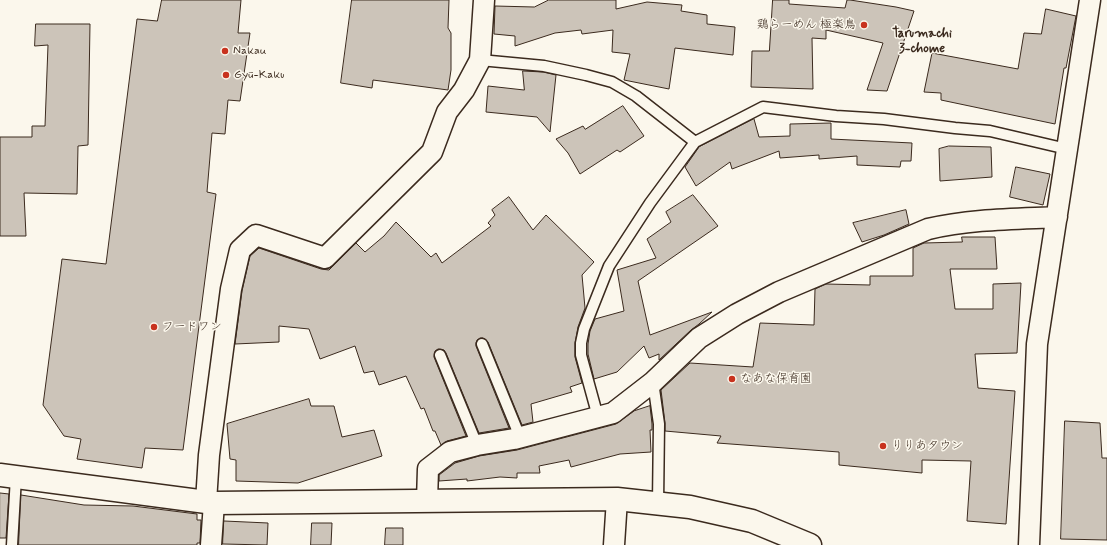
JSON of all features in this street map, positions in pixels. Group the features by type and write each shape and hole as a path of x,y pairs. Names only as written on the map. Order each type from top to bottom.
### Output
{"street":[{"path":"211,545 209,455 230,297 240,250 256,235 325,258 432,152 447,112 464,90 480,60 484,0"},
{"path":"1029,545 1037,344 1090,0"},
{"path":"427,501 428,469 450,452 520,437 613,413 653,382 699,338 737,314 779,292 928,229 949,224 1004,219 1057,217"},
{"path":"8,476 210,502 616,499 690,507 752,522 810,545"},
{"path":"614,545 616,499"}],"lane":[{"path":"480,60 544,66 612,82 636,96 695,142"},
{"path":"598,417 581,354 581,343 584,329 608,266 650,202 695,142 763,107 836,116 884,119 955,128 990,130 1067,149"},
{"path":"482,344 520,437"},
{"path":"440,355 477,445"},
{"path":"653,382 659,424 658,504"},
{"path":"8,476 12,545"}],"building":[{"path":"162,0 241,0 238,33 250,33 240,101 228,100 225,134 212,133 207,192 216,194 183,450 145,448 142,468 77,459 81,439 64,436 43,405 62,259 106,264 137,19 157,21"},
{"path":"352,0 449,0 448,28 451,33 451,70 448,90 373,80 372,88 341,83"},
{"path":"549,0 616,0 616,9 647,2 682,5 681,11 707,15 707,24 735,27 733,55 675,48 669,89 624,80 630,54 612,52 613,30 582,34 581,30 555,33 515,46 515,36 494,34 495,6 534,7"},
{"path":"773,0 789,0 789,4 845,8 847,0 850,0 914,11 887,91 867,90 883,43 826,30 826,39 812,38 813,89 751,87 752,51 769,51"},
{"path":"1046,9 1076,16 1066,68 1064,68 1055,124 941,100 941,93 924,92 932,53 1018,69 1024,33 1041,34"},
{"path":"36,24 90,24 88,145 78,146 77,194 24,193 26,236 0,236 0,137 32,137 32,126 45,126 48,45 35,46"},
{"path":"523,71 543,72 556,75 550,132 537,117 486,112 488,86 524,90"},
{"path":"623,106 644,136 620,152 617,150 580,174 568,153 556,139 583,126 585,129"},
{"path":"754,119 759,137 790,136 790,124 831,123 831,139 912,143 911,161 901,161 900,167 857,165 857,156 819,159 819,155 780,158 779,151 732,169 730,162 696,186 685,167 699,147"},
{"path":"949,146 991,147 992,177 940,181 939,149"},
{"path":"1016,167 1050,174 1043,205 1010,197"},
{"path":"693,195 718,226 638,281 650,335 712,312 659,360 659,354 649,358 644,346 617,372 594,379 588,354 588,344 590,331 595,319 624,311 617,270 656,258 647,239 671,222 666,212"},
{"path":"509,197 533,230 546,215 594,262 582,275 585,308 578,327 575,343 575,357 582,383 570,387 572,392 531,404 533,422 522,425 488,342 483,338 477,340 476,346 509,428 479,433 446,353 444,350 438,349 435,351 434,357 466,436 447,441 441,445 435,431 433,431 424,408 421,409 406,376 379,385 374,371 364,373 355,346 320,359 309,329 279,326 279,342 235,344 242,291 250,256 259,248 321,269 329,270 356,243 365,252 384,236 396,222 431,257 436,253 442,263 491,226 488,223 495,215 492,210"},
{"path":"906,210 909,224 884,235 862,242 853,223"},
{"path":"962,237 995,237 997,269 950,269 955,309 993,309 993,284 1021,283 1017,353 975,354 978,388 1015,391 1006,524 967,521 971,461 922,460 922,473 839,465 839,452 717,443 721,436 665,431 661,390 690,363 753,367 760,323 814,325 815,289 826,284 870,285 870,276 913,276 913,248 924,243 962,242"},
{"path":"309,399 311,406 334,406 342,437 374,430 382,456 298,483 236,481 236,460 230,459 227,424"},
{"path":"650,406 652,424 652,430 650,430 651,452 620,454 571,467 569,460 539,466 540,473 517,473 517,478 500,477 467,481 467,479 439,481 439,475 455,463 479,456 517,450 616,424 634,411"},
{"path":"1065,421 1100,423 1102,458 1107,458 1107,540 1061,539"},
{"path":"0,493 9,494 6,538 0,538"},
{"path":"21,495 84,505 133,506 197,514 197,520 201,520 200,543 197,543 197,545 19,545"},
{"path":"224,521 268,523 267,545 223,544"},
{"path":"312,523 332,523 331,545 311,545"},
{"path":"386,528 403,528 403,545 385,545"}],"place":[{"name":"鶏らーめん 極楽鳥","path":"864,25"},
{"name":"Nakau","path":"225,51"},
{"name":"Gyū-Kaku","path":"226,75"},
{"name":"フードワン","path":"154,327"},
{"name":"なあな保育園","path":"732,379"},
{"name":"りりあタウン","path":"883,446"}],"district":[{"name":"Tarumachi 3-chome","path":"922,42"}]}
